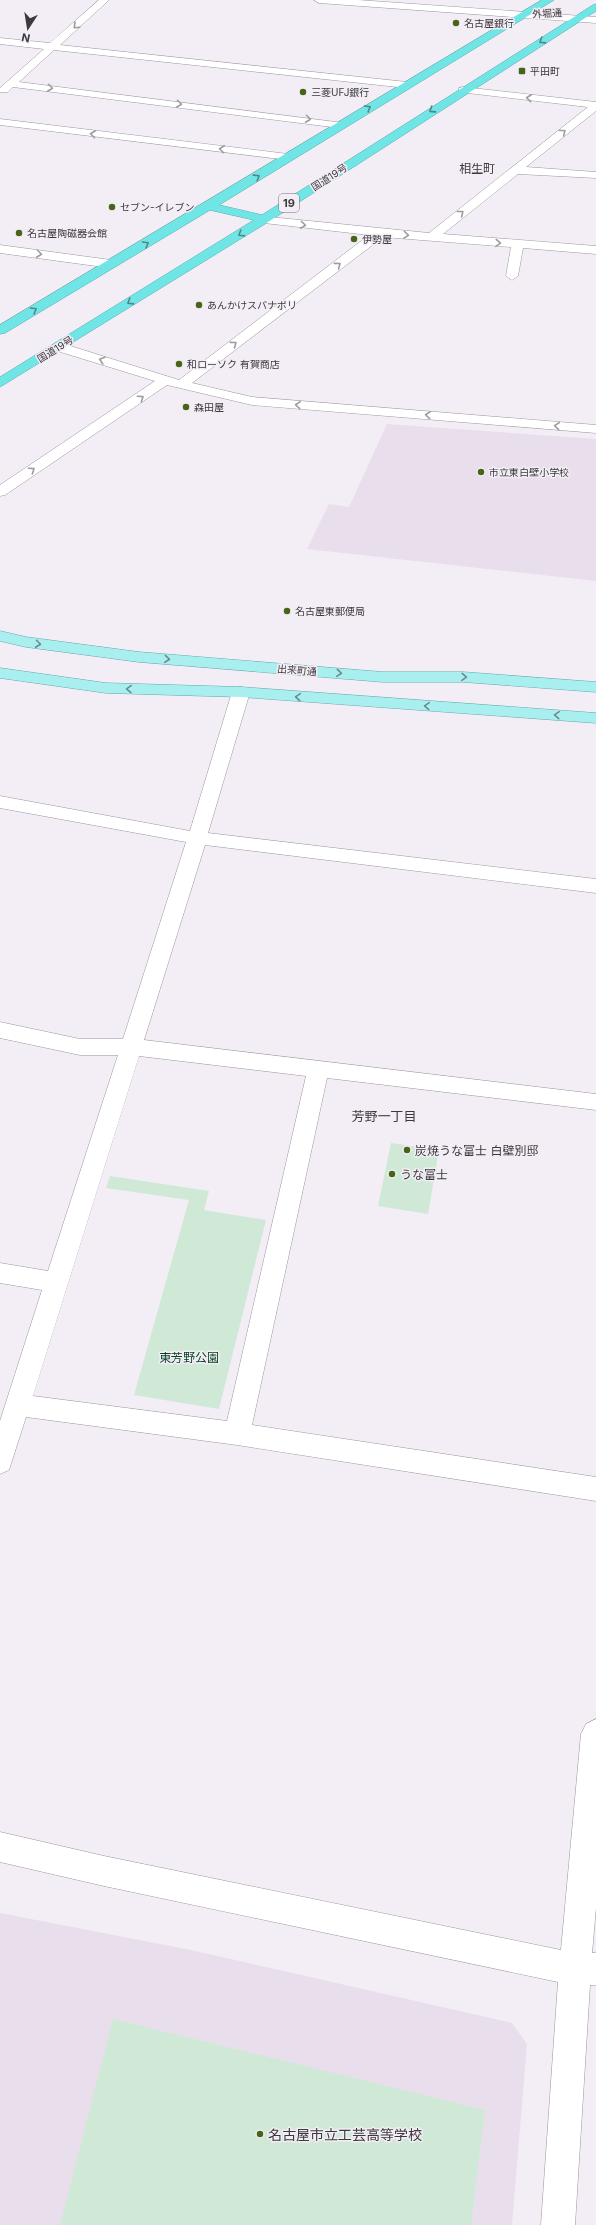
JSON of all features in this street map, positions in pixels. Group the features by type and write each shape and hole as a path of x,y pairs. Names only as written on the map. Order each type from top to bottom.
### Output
{"highway":[{"path":"0,330 210,206 340,125 549,0"},
{"name":"国道19号","path":"0,383 264,220 463,90 575,20 594,10"},
{"path":"210,206 264,220"}],"main road":[{"name":"出来町通","path":"0,636 26,642 154,658 383,677 463,677 596,687"},
{"path":"0,672 106,688 241,692 596,718"}],"street":[{"path":"0,93 104,0"},
{"path":"319,0 525,14 525,0"},
{"name":"外堀通","path":"525,14 594,10"},
{"name":"外堀通","path":"525,14 575,20 596,20"},
{"path":"0,41 407,85"},
{"path":"0,79 13,82 340,125"},
{"path":"463,90 596,105"},
{"path":"431,238 596,105"},
{"path":"0,122 288,157"},
{"path":"515,170 596,175"},
{"path":"264,220 431,238 596,250"},
{"path":"181,385 380,233"},
{"path":"512,276 518,244"},
{"path":"0,249 111,264"},
{"path":"59,347 181,385 252,401 596,429"},
{"path":"0,492 166,380"},
{"path":"0,1462 55,1282 133,1047 241,692"},
{"path":"0,802 197,838 596,886"},
{"path":"0,1030 80,1047 133,1047 596,1102"},
{"path":"237,1434 318,1068"},
{"path":"0,1273 55,1282"},
{"path":"17,1405 237,1434 596,1489"},
{"path":"558,2225 586,1969 596,1734"},
{"path":"0,1847 112,1872 586,1969"}],"shaded area":[{"name":"市立東白壁小学校","path":"387,424 596,439 596,581 307,549 329,504 349,507"},
{"name":"名古屋市立工芸高等学校","path":"0,1913 191,1950 512,2023 527,2044 512,2225 0,2225"}],"green space":[{"path":"391,1143 439,1150 428,1214 378,1206"},
{"name":"東芳野公園","path":"110,1176 209,1191 204,1210 266,1220 219,1409 134,1395 189,1200 106,1188"},
{"path":"113,2019 485,2110 471,2225 60,2225"}],"place":[{"name":"名古屋銀行","path":"456,23"},
{"name":"平田町","path":"522,71"},
{"name":"三菱UFJ銀行","path":"303,92"},
{"name":"セブン-イレブン","path":"112,207"},
{"name":"名古屋陶磁器会館","path":"19,233"},
{"name":"伊勢屋","path":"354,239"},
{"name":"あんかけスパナポリ","path":"199,305"},
{"name":"和ローソク 有賀商店","path":"179,364"},
{"name":"森田屋","path":"186,407"},
{"name":"市立東白壁小学校","path":"481,472"},
{"name":"名古屋東郵便局","path":"287,611"},
{"name":"炭焼うな富士 白壁別邸","path":"407,1150"},
{"name":"うな富士","path":"392,1174"},
{"name":"名古屋市立工芸高等学校","path":"260,2134"}],"district":[{"name":"相生町","path":"477,168"},
{"name":"芳野一丁目","path":"384,1116"}]}
